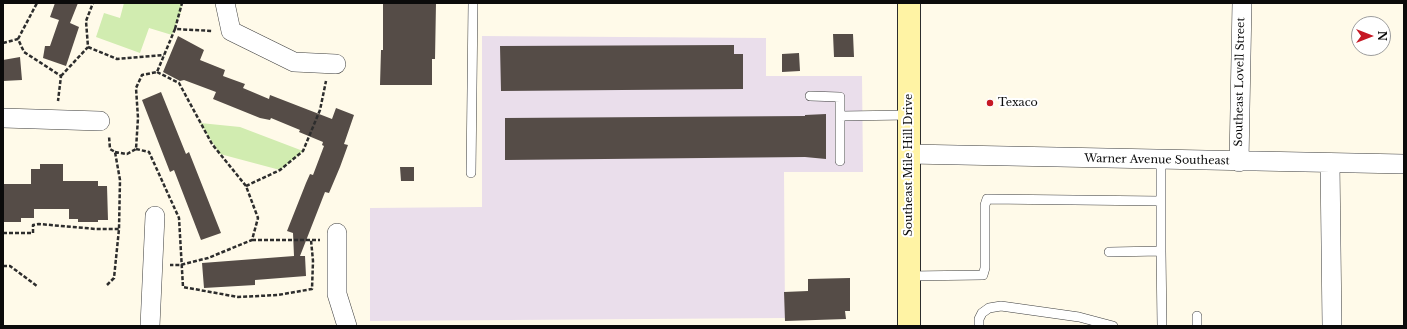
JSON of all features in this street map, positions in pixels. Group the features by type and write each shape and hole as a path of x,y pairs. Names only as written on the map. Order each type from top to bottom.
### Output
{"main road":[{"name":"Southeast Mile Hill Drive","path":"909,3 909,326"}],"street":[{"path":"224,3 231,31 294,62 333,64"},
{"name":"Southeast Lovell Street","path":"1239,162 1242,3"},
{"path":"3,118 100,121"},
{"name":"Warner Avenue Southeast","path":"910,154 1239,162 1404,164"},
{"path":"1330,163 1332,326"},
{"path":"150,326 154,216"},
{"path":"337,236 337,294 348,326"}],"lane":[{"path":"471,173 473,3"},
{"path":"810,96 840,97 840,161"},
{"path":"840,116 910,115"},
{"path":"1161,160 1162,326"},
{"path":"909,276 983,275 985,268 985,205 987,199 1161,201"},
{"path":"1109,252 1161,251"},
{"path":"979,326 979,319 982,313 989,308 1000,306 1012,306 1113,326"},
{"path":"1197,316 1197,326"}],"path":[{"path":"3,43 18,39 36,3"},
{"path":"55,120 61,76 88,47 86,21 93,3"},
{"path":"157,72 175,29 182,3"},
{"path":"175,29 231,31"},
{"path":"18,39 24,52 61,76"},
{"path":"88,47 117,59 164,55"},
{"path":"246,186 280,170 303,151 320,110 333,64"},
{"path":"100,121 108,121 110,149 115,152 127,154 136,149 138,118 136,88 142,75 157,72 178,83 212,144 246,186 258,218 252,240"},
{"path":"107,285 114,278 119,229 120,180 115,152"},
{"path":"3,233 33,233 33,225 39,224 96,229 119,229"},
{"path":"153,264 180,265 208,258 252,240 311,240 337,236"},
{"path":"180,265 183,287 238,297 278,295 312,289 313,261 311,240"},
{"path":"3,266 10,266 37,286"}],"shaded area":[{"path":"482,36 766,38 766,76 862,76 863,172 784,172 785,318 370,321 370,208 482,207"}],"green space":[{"path":"124,3 182,3 181,12 172,35 149,28 140,53 96,37 104,13 120,18"},
{"path":"200,123 240,127 303,151 280,170 220,154"}],"building":[{"path":"55,3 78,3 70,23 79,27 66,66 43,58 45,46 50,46 59,20 50,17"},
{"path":"383,3 436,3 435,59 432,59 432,85 380,85 381,50 383,50"},
{"path":"833,34 853,34 854,57 834,57"},
{"path":"178,36 204,50 200,60 225,70 223,76 245,84 243,88 269,99 270,95 332,119 336,108 354,115 344,144 348,145 340,167 329,193 325,192 300,256 305,256 306,276 255,280 255,285 204,288 202,263 294,256 293,233 287,231 306,183 310,174 313,175 324,146 322,145 323,142 299,132 300,130 271,118 270,120 260,118 213,99 216,92 184,80 180,81 163,72"},
{"path":"734,45 734,54 743,54 743,89 501,91 500,46"},
{"path":"799,53 800,71 782,72 782,54"},
{"path":"20,57 22,80 3,81 3,60"},
{"path":"161,92 186,154 189,152 221,233 201,240 174,170 170,172 142,100"},
{"path":"826,114 826,159 805,157 505,160 505,118 805,116"},
{"path":"40,164 63,164 63,181 98,181 98,186 107,186 108,220 98,220 98,222 78,222 78,219 69,219 69,209 34,209 34,218 21,218 21,222 3,222 3,184 31,184 31,169 40,169"},
{"path":"400,167 414,167 414,181 401,181"},
{"path":"850,278 850,311 845,311 846,319 785,321 784,292 808,291 808,279"}],"place":[{"name":"Texaco","path":"990,103"}]}
